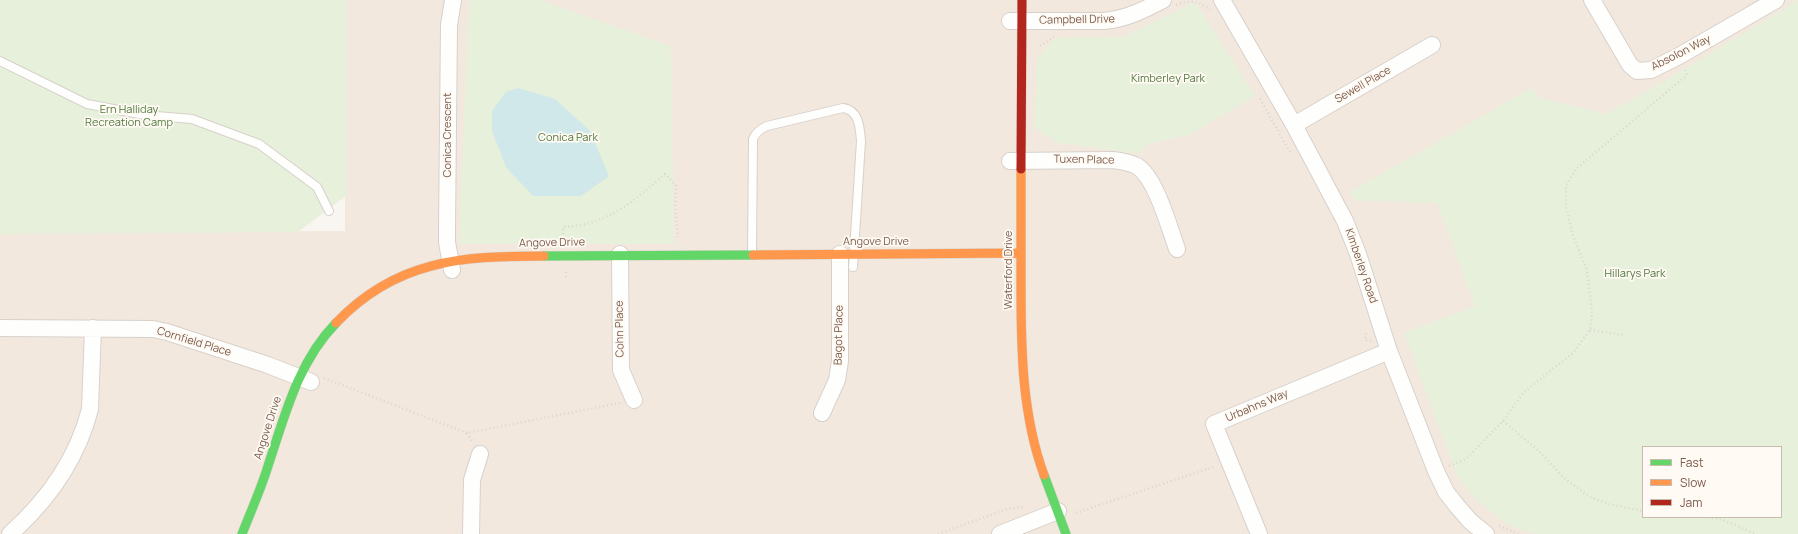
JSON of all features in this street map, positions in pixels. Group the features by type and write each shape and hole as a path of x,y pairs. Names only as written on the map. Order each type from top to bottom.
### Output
{"street":[{"name":"Conica Crescent","path":"453,0 449,25 447,242 454,267"},
{"name":"Waterford Drive","path":"1022,0 1013,21 1013,161 1022,266 1022,360 1025,405 1035,450 1047,486 1052,515 1066,534"},
{"name":"Absolon Way","path":"1592,0 1630,65 1637,71 1651,70 1679,56 1776,0"},
{"name":"Kimberley Road","path":"1222,2 1294,125 1345,221 1358,254 1389,351 1436,471 1446,492 1470,521 1486,534"},
{"name":"Campbell Drive","path":"1013,21 1118,20 1167,4"},
{"name":"Sewell Place","path":"1294,125 1432,45"},
{"name":"Tuxen Place","path":"1013,161 1113,160 1125,162 1138,167 1148,176 1155,188 1177,249"},
{"name":"Angove Drive","path":"242,534 263,481 289,402 308,380 320,341 339,317 375,288 404,274 454,267 494,256 620,265 752,254 847,263 1009,256 1021,253"},
{"name":"Angove Drive","path":"1009,256 1022,266"},
{"name":"Bagot Place","path":"822,413 837,380 840,361 847,263"},
{"name":"Cohn Place","path":"620,265 621,370 634,400"},
{"name":"Angove Drive","path":"435,275 454,267"},
{"name":"Cornfield Place","path":"0,328 135,328 167,332 308,380"},
{"path":"10,534 31,515 61,478 87,422 91,395 93,328"},
{"name":"Urbahns Way","path":"1259,534 1214,424 1389,351"},
{"path":"471,534 472,480 480,454"},
{"path":"1000,534 1052,515"}],"lane":[{"path":"0,61 87,104 145,115 192,119 259,144 317,187 329,211"},
{"path":"752,254 754,135 757,131 767,126 843,108 850,109 854,112 860,130 861,141 847,263"}],"path":[{"path":"1167,4 1196,1 1202,2 1210,10 1222,2"},
{"path":"1036,51 1046,41 1056,36"},
{"path":"1436,471 1466,459 1503,421 1524,392 1573,353 1590,330 1592,313 1587,270 1571,229 1566,207 1566,185 1577,168 1687,75 1679,56"},
{"path":"1590,330 1623,335"},
{"path":"308,380 468,433 634,400"},
{"path":"1503,421 1539,452 1564,478 1590,498 1608,504 1642,511"},
{"path":"1052,515 1230,462"},
{"path":"938,534 1007,510 1023,507"},
{"path":"1713,518 1723,520 1756,534"}],"shaded area":[{"path":"345,0 1798,0 1798,534 0,534 0,232 345,231"}],"green space":[{"name":"Ern Halliday Recreation Camp","path":"0,0 346,0 346,196 298,232 0,234"},
{"name":"Conica Park","path":"469,0 539,0 671,46 674,244 459,244"},
{"name":"Hillarys Park","path":"1798,0 1798,534 1538,534 1510,526 1475,499 1458,478 1404,333 1475,306 1437,203 1354,200 1350,192 1531,88 1540,98 1606,114 1644,93"},
{"name":"Kimberley Park","path":"1195,2 1255,96 1189,135 1151,143 1138,153 1058,143 1035,128 1037,59 1055,38 1123,37"}],"water":[{"path":"518,88 555,99 590,131 609,176 581,196 533,196 506,167 492,131 492,111 506,92"}],"traffic: fast":[{"path":"544,256 753,255"},
{"path":"242,534 262,483 294,390 302,372 323,338 336,323"},
{"path":"1044,475 1066,534"}],"traffic: slow":[{"path":"1021,169 1022,358 1031,429 1044,475"},
{"path":"753,255 1021,253"},
{"path":"336,323 359,302 382,286 407,274 432,266 458,261 514,256 544,256"}],"traffic: jam":[{"path":"1021,169 1022,0"}]}
